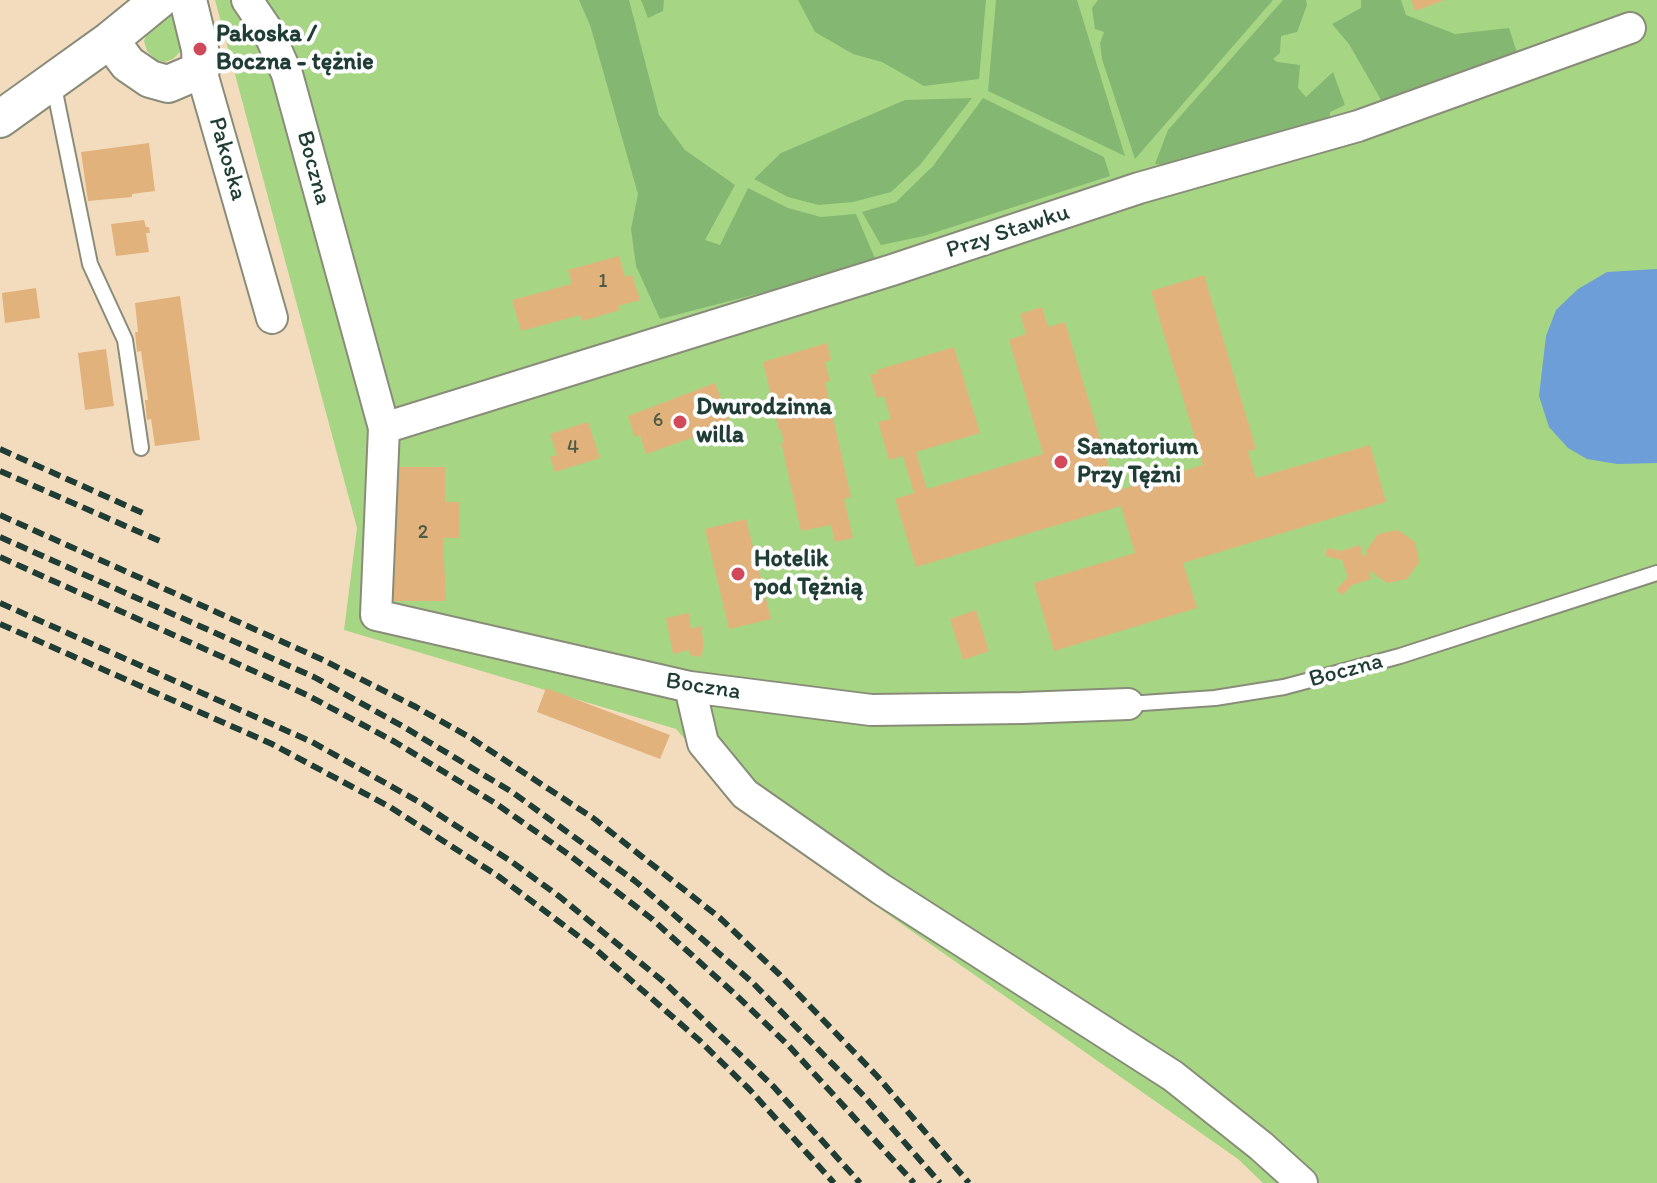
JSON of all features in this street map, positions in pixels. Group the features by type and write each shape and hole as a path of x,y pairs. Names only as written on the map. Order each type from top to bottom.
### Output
{"street":[{"path":"0,119 110,40 159,0"},
{"name":"Pakoska","path":"188,0 200,49 201,70 272,318"},
{"name":"Boczna","path":"247,0 268,31 287,74 384,428 376,615 690,687 871,710 1128,704"},
{"name":"Przy Stawku","path":"384,428 892,270 1139,188 1358,126 1630,28"},
{"path":"110,40 128,64 150,79 168,84 201,70"},
{"path":"690,687 703,743 745,794 881,889 1178,1072 1302,1183"}],"lane":[{"path":"53,81 90,264 125,340 141,448"},
{"name":"Boczna","path":"1128,704 1215,698 1284,687 1400,656 1657,573"}],"green space":[{"path":"215,0 1657,0 1657,1183 1263,1183 1238,1159 820,867 742,804 676,729 344,630 357,528"},
{"path":"579,0 629,0 659,115 685,150 735,185 705,240 720,245 748,188 788,208 821,217 856,214 877,263 660,319 636,266 631,229 638,194 590,25"},
{"path":"641,0 664,0 663,11 648,18"},
{"path":"798,0 986,0 979,79 924,86 882,62 853,54 815,32"},
{"path":"996,0 1077,0 1125,156 988,91"},
{"path":"1098,0 1273,0 1135,159 1102,59 1100,43 1104,32 1095,29 1092,8"},
{"path":"1283,0 1306,0 1307,5 1297,32 1281,36 1280,53 1273,59 1300,65 1298,88 1306,97 1333,72 1345,105 1330,112 1329,131 1180,167 1155,164 1168,130"},
{"path":"1361,0 1401,0 1406,15 1455,34 1509,28 1519,59 1384,105 1349,44 1332,24 1361,8"},
{"path":"170,14 177,17 182,43 180,52 165,62 156,60 147,51 144,41 148,31"},
{"path":"972,98 920,165 891,192 853,202 819,205 788,197 754,179 781,153 905,100"},
{"path":"983,98 1104,157 1110,176 924,236 881,245 862,212 896,202 933,166"}],"water":[{"path":"1657,269 1657,463 1617,464 1587,459 1568,448 1549,427 1539,396 1546,336 1556,310 1578,289 1607,272"}],"building":[{"path":"1411,0 1445,0 1415,11"},
{"path":"149,143 155,191 132,194 132,197 88,201 81,152"},
{"path":"144,220 150,233 146,233 149,252 116,256 111,224"},
{"path":"619,256 625,277 632,275 640,300 618,306 620,310 582,321 580,315 521,331 512,300 572,284 568,270"},
{"name":"Sanatorium Przy Tężni","path":"1204,275 1256,449 1248,451 1256,478 1370,445 1386,502 1183,563 1197,608 1054,651 1034,583 1135,553 1121,506 916,567 895,499 914,493 903,456 889,460 878,422 891,419 884,396 877,398 870,375 878,373 877,370 954,347 980,433 916,452 927,489 1043,454 1009,340 1026,334 1020,314 1042,307 1048,327 1065,322 1116,491 1203,465 1151,291"},
{"path":"36,288 40,318 5,323 2,293"},
{"path":"180,296 200,440 155,446 151,419 147,420 145,400 148,400 141,351 137,352 135,303"},
{"path":"827,343 831,360 825,362 830,381 825,382 851,497 844,499 853,538 835,542 831,525 801,531 781,442 784,442 763,362"},
{"path":"106,349 114,406 85,410 78,353"},
{"name":"Dwurodzinna willa","path":"715,383 732,427 715,433 714,430 646,454 640,435 635,437 628,416"},
{"path":"588,422 600,458 555,472 550,457 557,455 550,434"},
{"path":"393,467 445,467 445,502 459,502 459,538 443,538 446,601 393,601"},
{"name":"Hotelik pod Tężnią","path":"746,519 771,619 729,629 705,529"},
{"path":"1398,530 1415,542 1419,562 1407,579 1387,583 1369,568 1371,579 1352,585 1343,595 1336,590 1348,577 1342,560 1325,556 1327,548 1341,551 1360,545 1363,556 1367,555 1366,551 1378,534"},
{"path":"976,610 989,651 963,660 950,619"},
{"path":"689,613 691,629 701,626 704,646 701,657 690,655 689,650 673,654 666,618"},
{"path":"546,688 670,735 660,759 537,712"}],"railway":[{"path":"0,449 145,514"},
{"path":"0,471 162,542"},
{"path":"0,515 321,659 416,707 471,738 593,818 720,918 780,975 877,1076 969,1183"},
{"path":"0,537 314,677 512,792 635,881 752,982 865,1097 940,1183"},
{"path":"0,557 307,695 395,742 495,803 652,919 736,995 789,1046 914,1183"},
{"path":"0,603 312,742 421,803 512,862 664,982 774,1087 860,1183"},
{"path":"0,624 272,744 390,807 498,876 593,947 699,1040 750,1090 834,1183"}],"place":[{"name":"Pakoska / Boczna - tężnie","path":"200,49"},
{"name":"Dwurodzinna willa","path":"680,422"},
{"name":"Sanatorium Przy Tężni","path":"1061,462"},
{"name":"Hotelik pod Tężnią","path":"738,574"}]}
